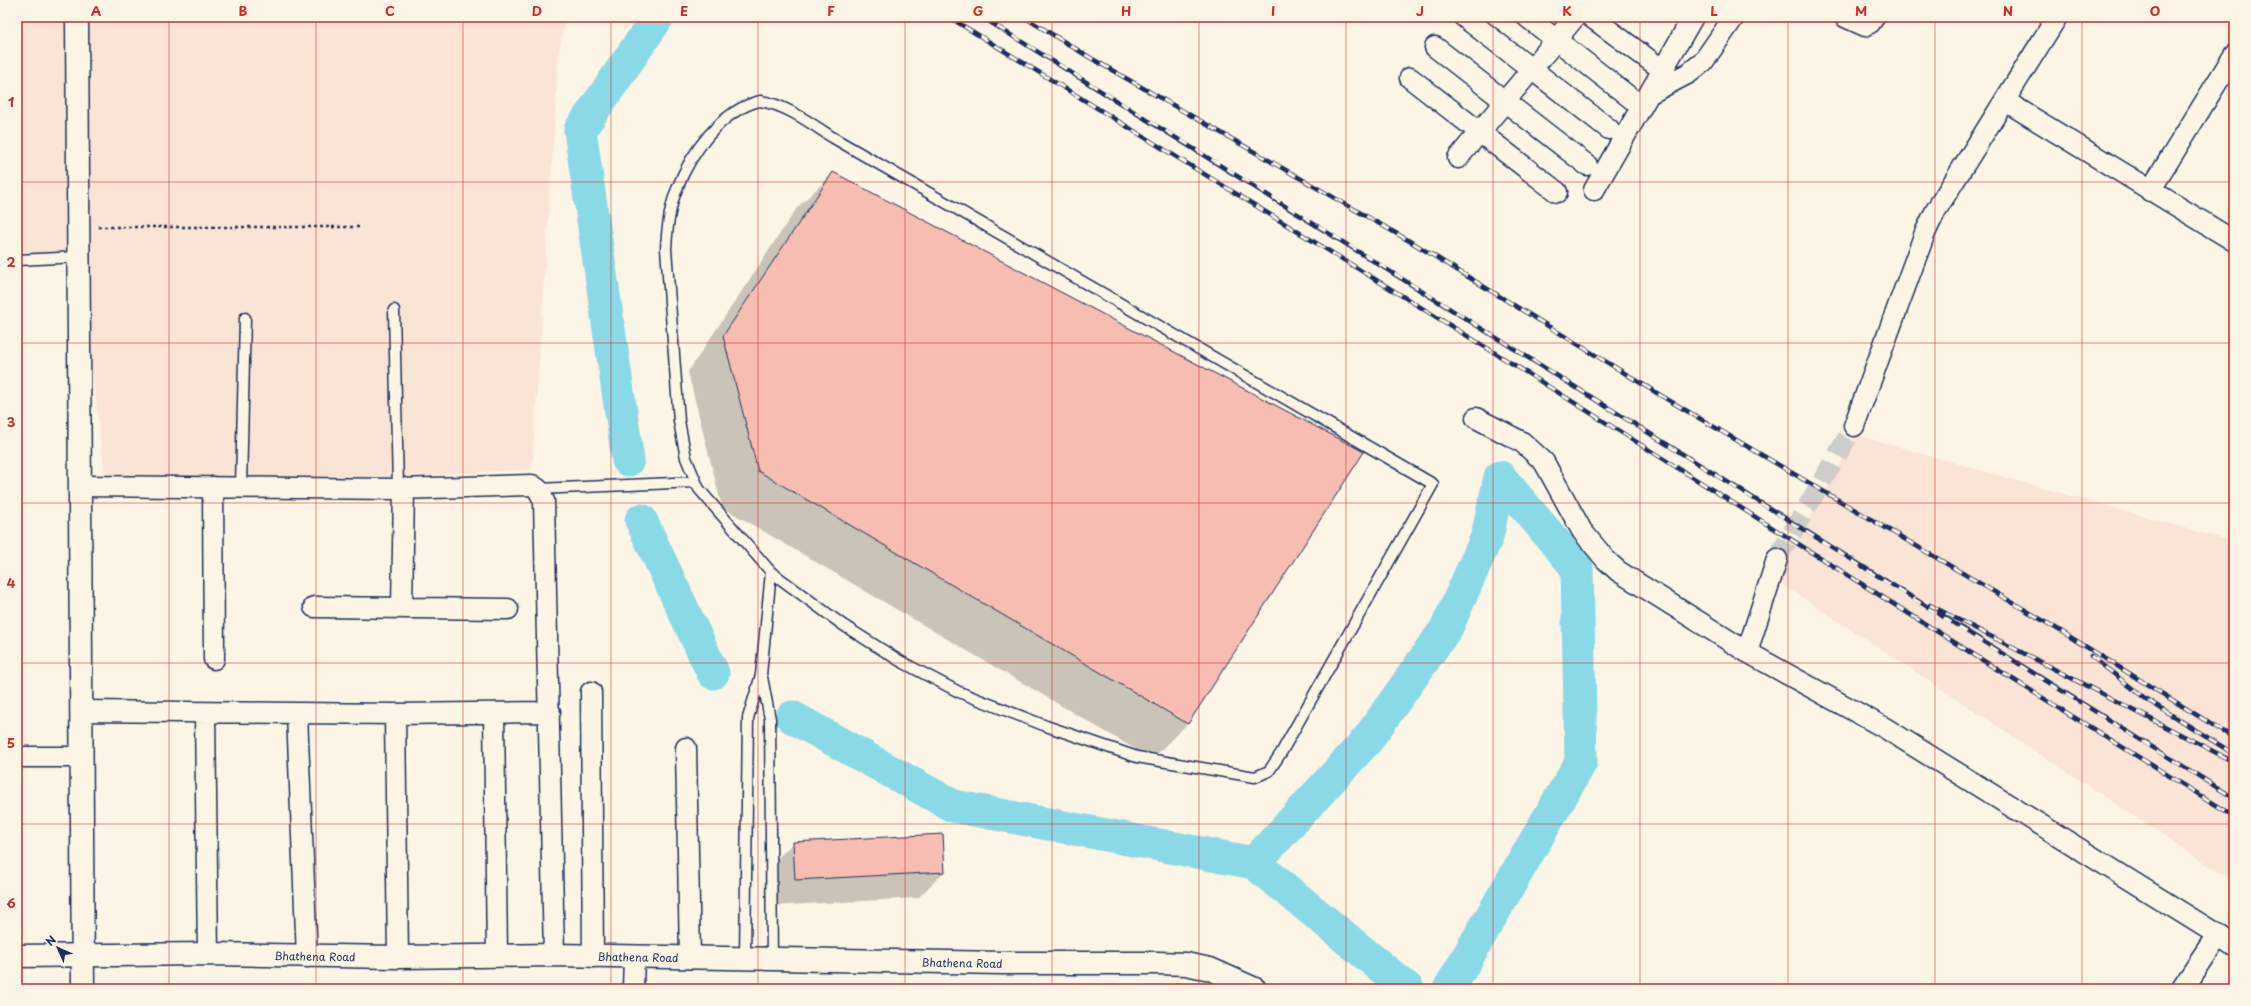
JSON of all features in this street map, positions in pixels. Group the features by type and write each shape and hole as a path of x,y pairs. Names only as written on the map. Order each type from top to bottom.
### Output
{"street":[{"path":"77,17 80,227 83,989"},
{"path":"1464,17 1609,129"},
{"path":"1527,17 1556,40 1645,100"},
{"path":"1458,158 1575,17"},
{"path":"1592,17 1663,70"},
{"path":"1594,190 1693,17"},
{"path":"1645,100 1703,62 1734,17"},
{"path":"1844,17 1865,26 1870,23 1874,17"},
{"path":"1854,426 1931,220 2057,17"},
{"path":"1435,47 1587,165"},
{"path":"2150,191 2234,55"},
{"path":"1410,78 1557,192"},
{"path":"2005,101 2234,241"},
{"path":"1476,418 1522,442 1544,462 1582,531 1610,564 1747,652 1885,728 2226,941 2182,989"},
{"path":"80,486 401,488 532,485 538,489 544,501 550,712 554,955"},
{"path":"213,487 214,659"},
{"path":"401,488 402,608"},
{"path":"1747,652 1777,559"},
{"path":"314,607 508,609"},
{"path":"592,692 593,956"},
{"path":"81,711 297,714 550,712"},
{"path":"206,713 208,954"},
{"path":"494,713 497,955"},
{"path":"297,714 307,957"},
{"path":"394,714 398,958"},
{"path":"686,748 690,958"},
{"path":"17,757 81,757"},
{"name":"Bhathena Road","path":"17,956 208,954 398,958 554,955 745,959 1186,964 1210,969 1255,989"},
{"path":"633,989 634,957"}],"lane":[{"path":"760,101 772,103 788,110 832,137 1433,484 1282,753 1269,771 1255,777 1137,757 1046,726 959,692 900,661 843,625 771,572 719,514 696,482 686,458 679,420 666,249 668,223 676,190 689,163 724,121 750,104 760,101"},
{"path":"17,260 80,257"},
{"path":"394,310 401,488"},
{"path":"241,487 245,318"},
{"path":"538,489 696,482"},
{"path":"745,959 748,718 761,675 771,572"},
{"path":"761,675 770,719 772,959"}],"path":[{"path":"80,227 360,227"}],"shaded area":[{"path":"17,17 566,17 559,51 532,469 107,495 80,263 17,263"},
{"path":"1857,435 2234,542 2234,882 1774,579"}],"building":[{"path":"833,172 1364,452 1188,724 758,471 723,336"},
{"path":"943,834 945,872 795,880 793,842"}],"waterway":[{"path":"628,460 580,130 658,17"},
{"path":"792,717 953,806 1254,863 1368,739 1447,627 1487,537 1500,477 1577,568 1581,762 1449,989"},
{"path":"641,520 713,673"},
{"path":"1254,863 1408,989"}],"tunnel":[{"path":"1777,559 1854,426"}],"railway":[{"path":"949,17 1516,366 2022,685 2234,816"},
{"path":"982,17 2234,798"},
{"path":"1024,17 1089,57 1413,243 1665,398 2054,627 2234,738"},
{"path":"1930,605 2234,762"},
{"path":"2091,656 2146,699 2234,754"}]}
